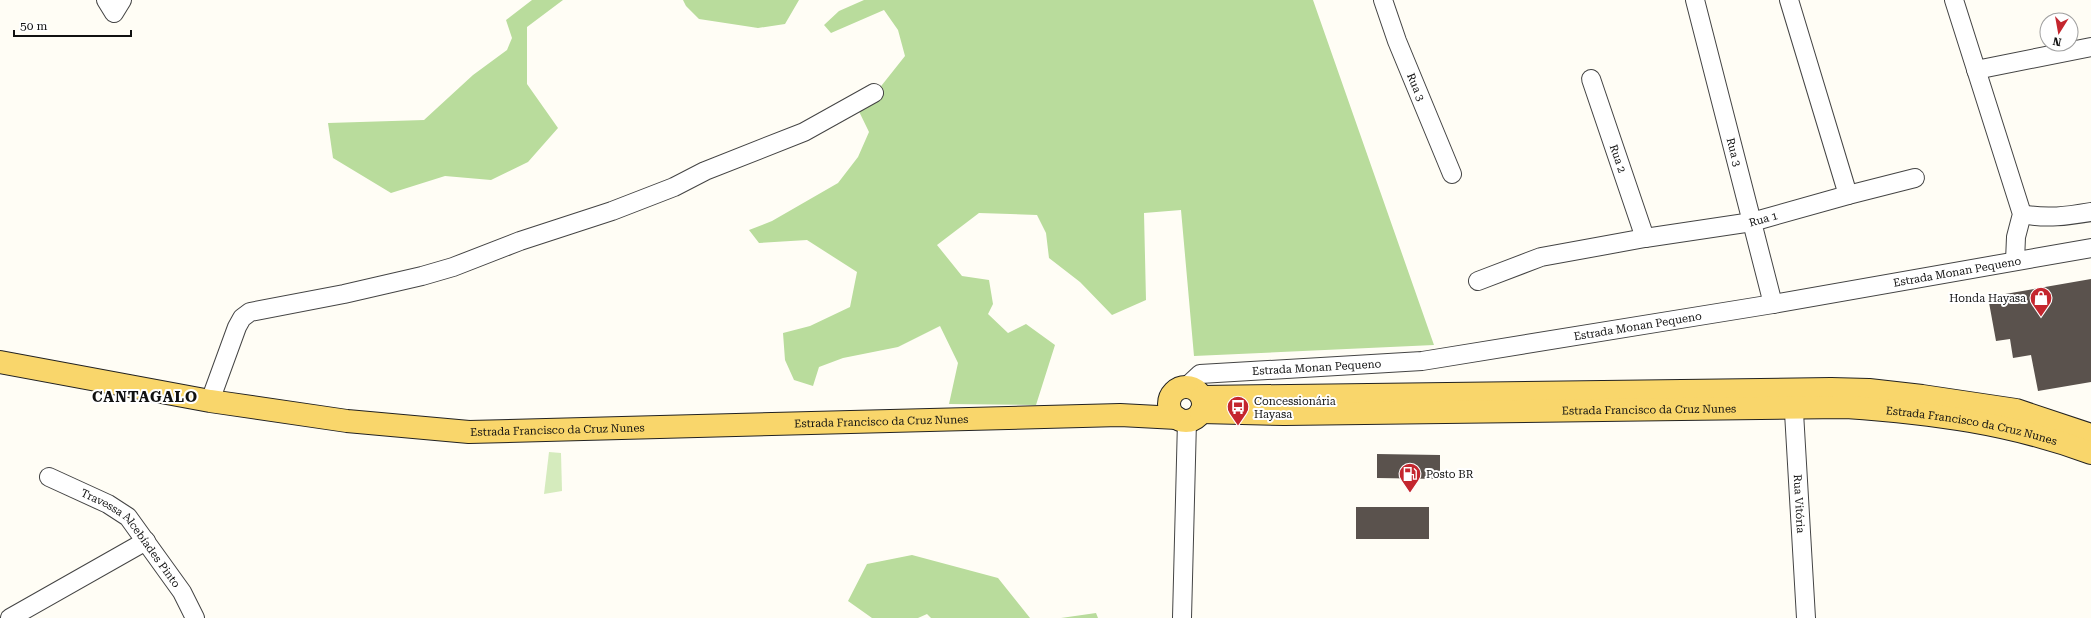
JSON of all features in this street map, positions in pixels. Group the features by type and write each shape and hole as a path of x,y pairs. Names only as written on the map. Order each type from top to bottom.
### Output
{"main road":[{"name":"Estrada Francisco da Cruz Nunes","path":"0,362 210,401 347,421 469,432 1120,415 1187,405 1793,399 1869,390 1975,403 2016,410 2091,435"},
{"name":"Estrada Francisco da Cruz Nunes","path":"1793,399 1846,408 1906,412 2011,428 2060,441 2091,452"}],"street":[{"path":"106,0 114,12 122,0"},
{"name":"Rua 3","path":"1383,0 1397,42 1452,174"},
{"name":"Rua 3","path":"1695,0 1773,304"},
{"path":"1789,0 1848,195"},
{"path":"1955,1 2022,214 2016,237 2015,261"},
{"path":"1976,70 2091,47"},
{"name":"Rua 2","path":"1591,79 1645,238"},
{"path":"210,401 237,327 242,318 250,312 344,294 422,276 520,241 612,211 674,187 705,171 804,132 874,93"},
{"name":"Rua 1","path":"1478,281 1542,257 1645,238 1752,222 1915,178"},
{"path":"2022,214 2039,218 2058,218 2091,212"},
{"name":"Estrada Monan Pequeno","path":"1187,405 1200,374 1204,373 1422,361 1773,304 2091,248"},
{"name":"Rua Vitória","path":"1793,399 1806,618"},
{"path":"1182,618 1187,405"},
{"name":"Travessa Alcebíades Pinto","path":"49,477 108,504 128,518 146,540 182,592 195,618"},
{"path":"10,618 146,540"}],"green space":[{"path":"532,0 563,0 527,27 527,84 558,128 528,162 491,180 445,176 391,193 333,158 328,123 424,120 473,75 507,50 512,38 506,20"},
{"path":"683,0 799,0 785,24 758,28 699,19 686,6"},
{"path":"864,0 1313,0 1434,345 1194,356 1181,210 1144,213 1146,300 1112,315 1080,282 1049,258 1046,233 1037,215 979,213 937,245 962,276 989,280 993,304 988,314 1008,333 1026,324 1055,345 1036,405 949,404 958,363 940,326 898,347 843,358 819,367 813,386 794,380 785,360 783,333 810,326 850,307 857,272 807,240 759,243 749,230 772,221 838,183 858,157 869,132 852,97 878,90 905,56 898,30 884,10 831,33 824,25 839,11"},
{"path":"549,452 561,453 562,491 544,494"},
{"path":"912,555 998,578 1030,618 931,618 927,614 918,618 872,618 848,601 867,564"},
{"path":"1096,613 1098,618 1061,618"}],"building":[{"name":"Honda Hayasa","path":"2091,279 2091,382 2038,391 2031,355 2013,358 2010,339 1996,341 1988,297"},
{"path":"1377,454 1440,455 1440,479 1377,478"},
{"path":"1356,507 1429,507 1429,539 1356,539"}],"place":[{"name":"Honda Hayasa","path":"2041,318"},
{"name":"Concessionária Hayasa","path":"1238,426"},
{"name":"Posto BR","path":"1410,494"}],"district":[{"name":"CANTAGALO","path":"145,397"}]}
